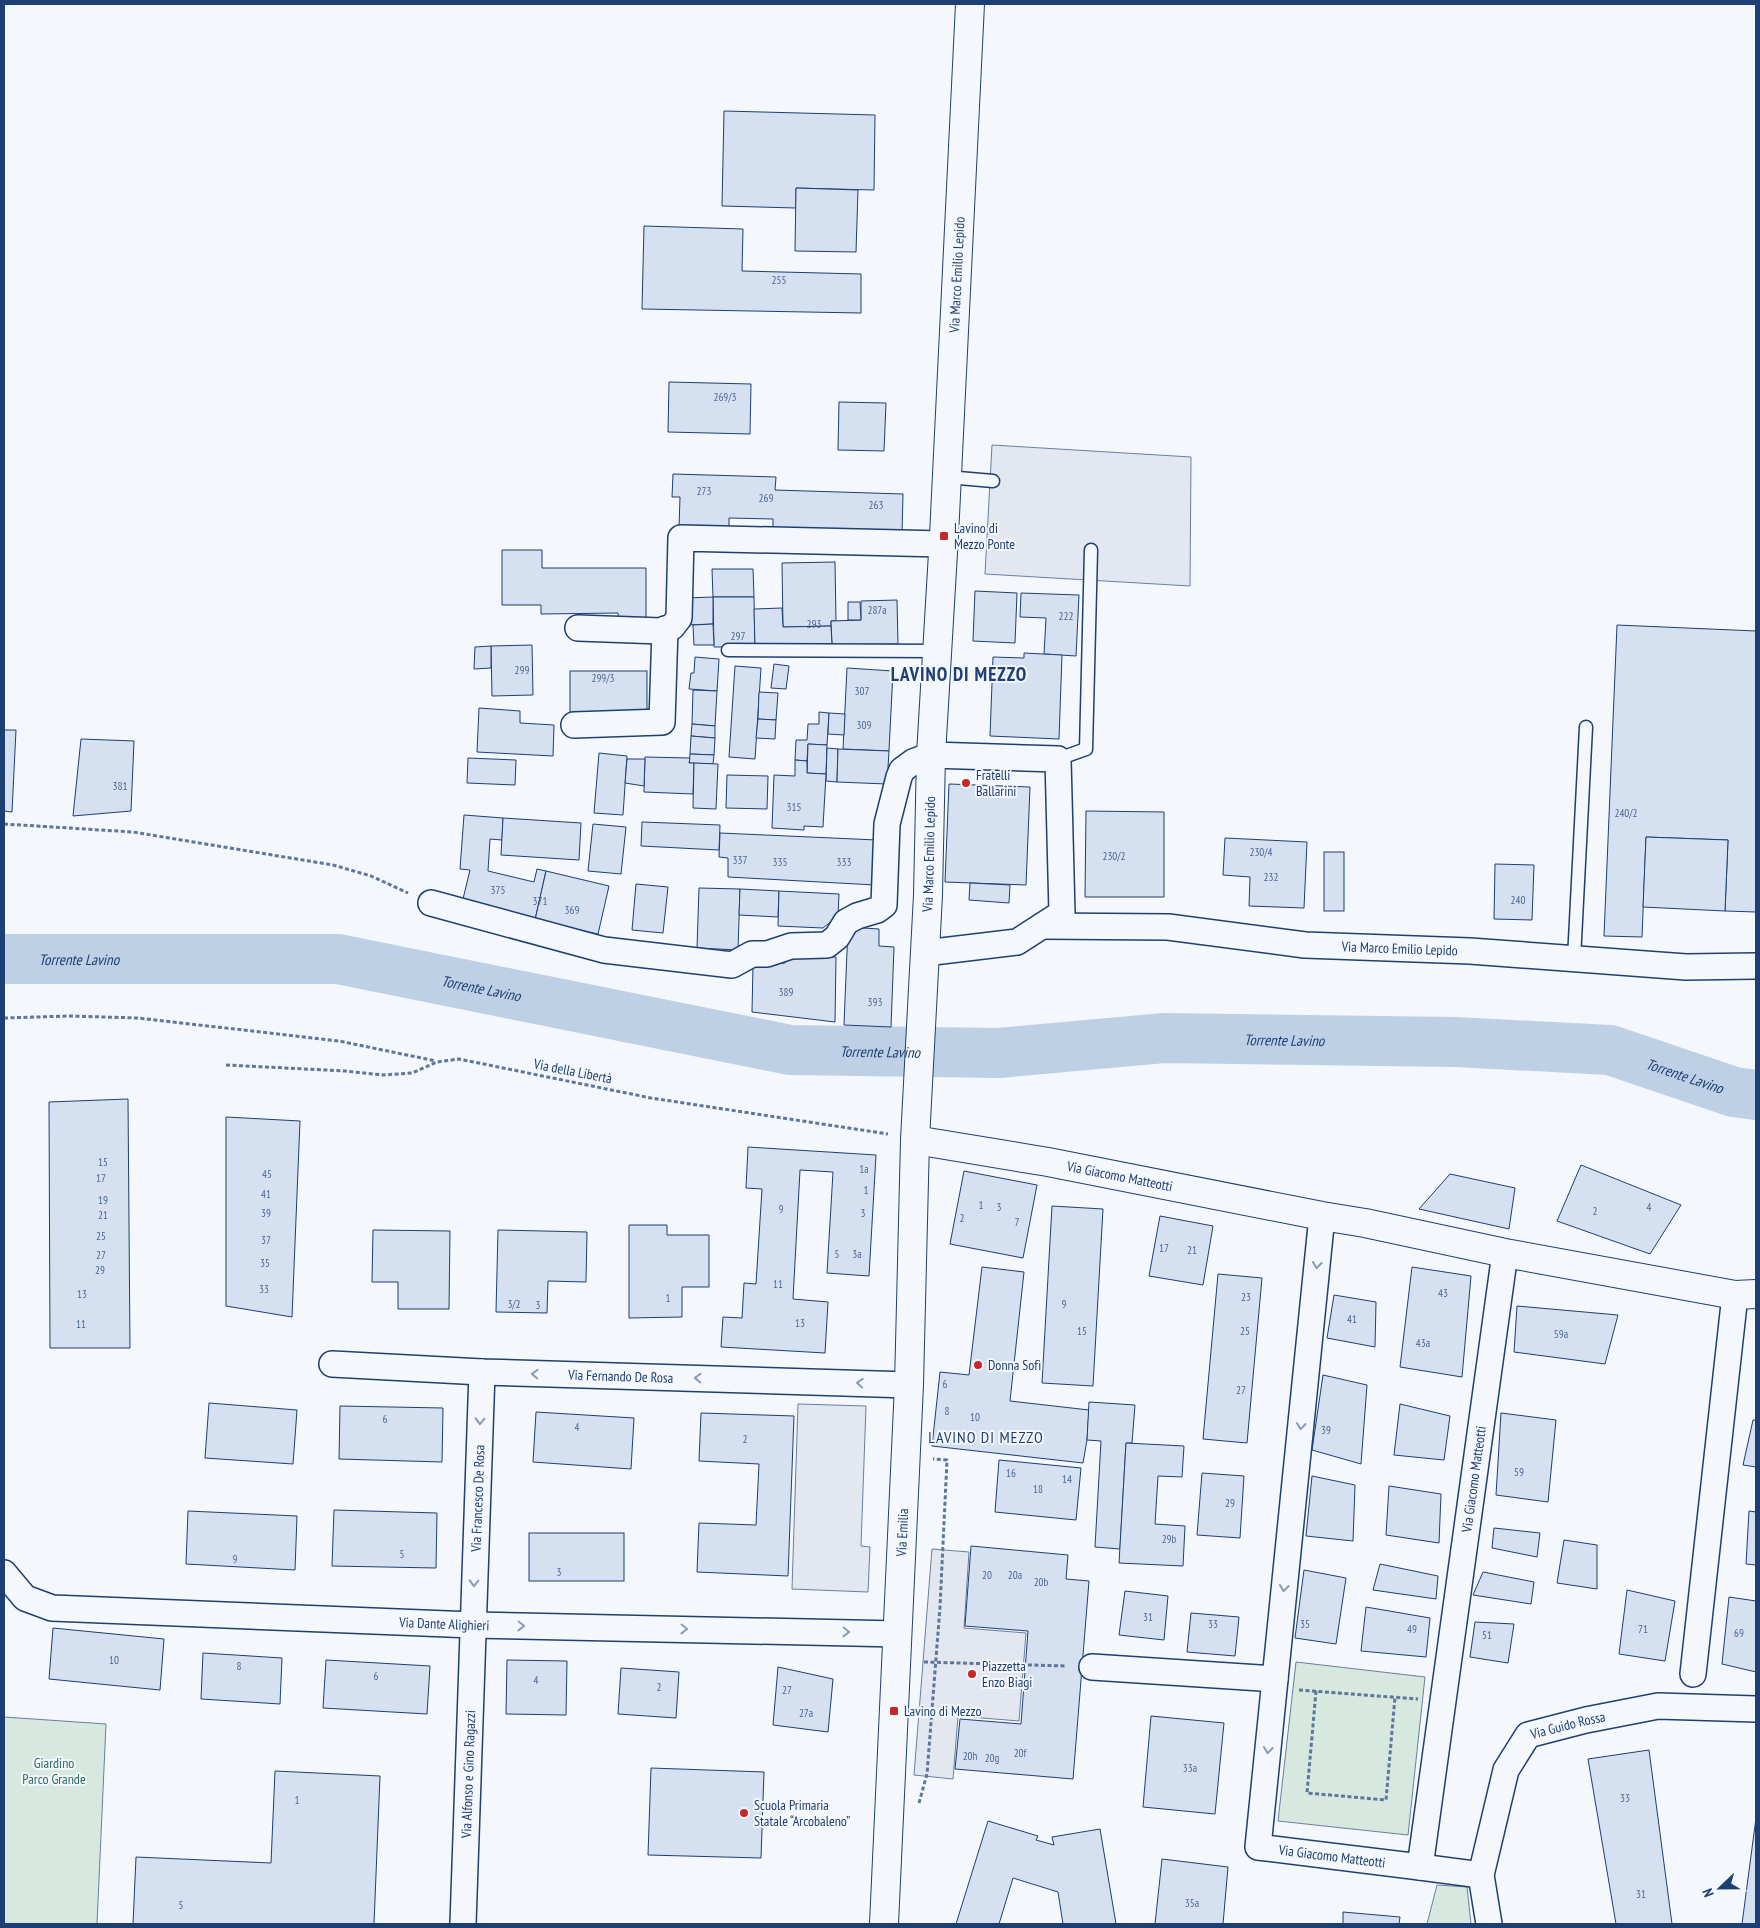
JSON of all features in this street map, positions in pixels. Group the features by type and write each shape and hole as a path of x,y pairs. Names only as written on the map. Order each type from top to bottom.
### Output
{"main road":[{"name":"Via Marco Emilio Lepido","path":"916,1130 925,953 931,756 947,477 970,4"},
{"name":"Via Giacomo Matteotti","path":"916,1130 1048,1162 1365,1223 1505,1253 1745,1295"},
{"name":"Via Emilia","path":"884,1924 909,1385 916,1130"}],"street":[{"path":"578,628 665,630 672,628 679,618 681,538 943,544"},
{"path":"574,725 662,722 665,630"},
{"path":"432,903 604,950 732,965 752,954 767,954 791,946 827,945 837,937 846,922 884,905 887,824 902,770 913,762 931,756 1058,759 1062,913 1017,942 925,953"},
{"name":"Via Marco Emilio Lepido","path":"1042,926 1168,927 1305,945 1470,951 1686,967 1756,966"},
{"name":"Via Giacomo Matteotti","path":"1322,1216 1258,1847 1420,1867 1505,1253"},
{"name":"Via Giacomo Matteotti","path":"1693,1674 1745,1295"},
{"name":"Via Fernando De Rosa","path":"332,1364 482,1372 909,1385"},
{"name":"Via Francesco De Rosa","path":"472,1625 482,1372"},
{"name":"Via Dante Alighieri","path":"4,1573 25,1598 52,1608 472,1625 898,1634"},
{"name":"Via Alfonso e Gino Ragazzi","path":"462,1924 472,1625"},
{"path":"1092,1667 1274,1684"},
{"name":"Via Guido Rossa","path":"1489,1924 1481,1875 1506,1770 1528,1735 1586,1720 1658,1706 1756,1709"},
{"path":"1420,1867 1481,1875"}],"lane":[{"path":"947,477 993,481"},
{"path":"1058,759 1086,749 1091,550"},
{"path":"728,650 937,651"},
{"path":"1574,959 1586,727"}],"path":[{"path":"4,824 133,832 333,865 371,876 432,903"},
{"path":"4,1018 69,1016 138,1018 340,1041 437,1062"},
{"name":"Via della Libertà","path":"226,1066 345,1071 383,1075 412,1073 437,1062 458,1059 651,1098 892,1135 916,1130"},
{"path":"896,1661 1092,1667"},
{"path":"1274,1684 1316,1691 1443,1701"},
{"path":"1316,1691 1307,1793 1386,1800 1395,1697"}],"green space":[{"path":"1296,1662 1425,1677 1408,1835 1278,1821"},
{"name":"Giardino Parco Grande","path":"4,1717 106,1724 97,1924 4,1924"},
{"path":"1437,1885 1467,1887 1471,1924 1427,1924"}],"shaded area":[{"path":"992,445 1191,457 1190,586 985,574"},
{"path":"798,1404 866,1406 861,1546 870,1547 868,1592 792,1589"},
{"name":"Piazzetta Enzo Biagi","path":"932,1549 969,1552 964,1628 1026,1633 1019,1721 958,1716 953,1779 914,1775"}],"building":[{"path":"724,111 875,115 874,190 796,188 796,208 722,206"},
{"path":"796,188 858,190 856,252 795,251"},
{"path":"644,226 743,229 742,271 861,274 861,313 642,309"},
{"path":"669,382 751,384 750,434 668,432"},
{"path":"839,402 886,403 884,451 838,450"},
{"path":"673,474 776,477 775,490 903,494 902,535 773,532 773,519 729,518 729,530 679,528 680,497 672,497"},
{"path":"502,550 542,550 542,568 646,568 646,621 619,621 618,613 541,614 541,605 502,605"},
{"path":"835,562 836,621 831,621 831,626 783,627 782,563"},
{"path":"712,569 753,569 754,597 713,597"},
{"path":"975,591 1017,593 1015,643 973,641"},
{"path":"1021,593 1079,595 1076,656 1044,654 1046,618 1020,617"},
{"path":"713,597 754,597 755,647 714,647"},
{"path":"713,597 713,624 686,625 685,598"},
{"path":"897,600 898,644 832,645 831,621 861,620 861,601"},
{"path":"848,602 860,602 861,620 848,620"},
{"path":"782,608 783,627 831,626 832,645 755,647 754,609"},
{"path":"713,624 714,645 694,645 693,625"},
{"path":"1617,625 1756,631 1756,912 1725,911 1728,840 1646,837 1642,937 1604,936"},
{"path":"532,645 533,695 492,696 491,646"},
{"path":"491,646 491,668 474,669 475,647"},
{"path":"1024,653 1062,655 1059,739 990,736 993,657 1024,658"},
{"path":"695,657 719,659 717,691 689,689 691,673 694,673"},
{"path":"774,664 789,666 786,689 771,688"},
{"path":"735,666 761,668 755,759 729,757"},
{"path":"847,668 893,671 889,751 843,749"},
{"path":"570,671 647,671 647,714 570,714"},
{"path":"693,690 717,691 715,726 692,724"},
{"path":"759,692 778,693 776,720 758,719"},
{"path":"479,708 520,711 520,723 554,725 553,756 477,752"},
{"path":"819,712 829,713 827,745 808,744 807,761 795,760 796,740 807,740 808,724 819,724"},
{"path":"829,713 845,714 844,735 828,734"},
{"path":"758,719 776,720 775,739 756,738"},
{"path":"692,724 715,726 715,738 691,736"},
{"path":"4,730 16,730 12,812 4,811"},
{"path":"691,736 715,738 714,755 690,754"},
{"path":"81,739 134,741 131,811 73,816"},
{"path":"808,744 827,745 826,774 807,773"},
{"path":"827,748 838,749 837,782 826,781"},
{"path":"838,749 889,751 887,784 837,782"},
{"path":"599,753 627,756 623,815 594,813"},
{"path":"690,754 714,755 713,764 689,763"},
{"path":"645,757 690,758 689,763 694,763 693,794 644,792"},
{"path":"468,758 516,760 515,785 467,783"},
{"path":"627,759 645,759 644,786 625,783"},
{"path":"795,760 807,761 807,773 826,774 823,827 804,826 804,830 772,828 774,775 795,776"},
{"path":"694,763 718,764 716,809 693,808"},
{"path":"727,775 768,776 767,809 726,808"},
{"path":"949,784 1030,787 1026,885 945,882"},
{"path":"1086,811 1164,812 1164,897 1085,897"},
{"path":"464,815 503,818 502,840 490,839 488,871 534,882 537,869 546,871 535,920 462,903 470,870 460,869"},
{"path":"503,818 581,823 579,860 501,855"},
{"path":"642,822 720,825 719,850 641,846"},
{"path":"593,824 626,827 621,874 588,871"},
{"path":"720,833 877,840 875,885 728,877 728,858 719,857"},
{"path":"1646,837 1728,840 1725,911 1643,907"},
{"path":"1225,838 1307,842 1304,908 1249,906 1250,877 1223,875"},
{"path":"1324,852 1344,852 1344,911 1324,911"},
{"path":"1495,864 1534,865 1532,920 1494,919"},
{"path":"546,871 609,886 598,934 535,920"},
{"path":"970,883 1010,885 1009,903 969,900"},
{"path":"636,884 668,887 663,933 632,930"},
{"path":"699,888 740,889 738,950 697,948"},
{"path":"740,889 779,891 778,917 739,915"},
{"path":"779,891 839,894 838,916 823,928 778,926"},
{"path":"848,927 879,929 879,946 894,947 891,1027 844,1025"},
{"path":"786,956 836,957 835,1022 752,1012 753,965 785,963"},
{"path":"128,1099 130,1348 50,1348 49,1102"},
{"path":"226,1117 300,1121 292,1317 226,1306"},
{"path":"748,1147 876,1155 869,1276 827,1273 833,1172 800,1170 793,1299 828,1302 825,1353 721,1347 723,1317 742,1318 744,1283 756,1284 762,1189 746,1188"},
{"path":"1581,1165 1681,1205 1650,1254 1557,1221"},
{"path":"964,1171 1037,1185 1023,1258 950,1244"},
{"path":"1450,1174 1515,1188 1509,1229 1419,1209"},
{"path":"1052,1206 1103,1209 1093,1386 1042,1383"},
{"path":"1160,1216 1213,1226 1203,1285 1149,1276"},
{"path":"629,1225 667,1225 667,1235 709,1235 709,1287 682,1287 682,1317 629,1318"},
{"path":"373,1230 450,1231 449,1309 398,1309 398,1282 372,1282"},
{"path":"498,1230 587,1232 586,1282 548,1281 547,1313 496,1312"},
{"path":"982,1267 1024,1272 1010,1401 1089,1410 1083,1463 932,1446 940,1372 969,1375"},
{"path":"1412,1267 1471,1276 1462,1377 1400,1367"},
{"path":"1218,1274 1262,1278 1247,1443 1203,1439"},
{"path":"1334,1295 1376,1302 1375,1347 1327,1338"},
{"path":"1517,1306 1618,1315 1605,1364 1514,1352"},
{"path":"1323,1375 1367,1385 1361,1464 1312,1450"},
{"path":"1089,1402 1135,1405 1132,1443 1126,1443 1120,1549 1095,1547 1101,1441 1087,1440"},
{"path":"209,1403 297,1410 293,1464 205,1458"},
{"path":"1400,1404 1450,1416 1444,1460 1394,1455"},
{"path":"340,1406 443,1408 442,1462 339,1459"},
{"path":"536,1412 634,1418 631,1469 533,1462"},
{"path":"701,1413 794,1416 788,1576 697,1572 699,1523 756,1525 759,1464 699,1461"},
{"path":"1501,1413 1556,1420 1548,1502 1496,1495"},
{"path":"1753,1420 1756,1420 1756,1467 1743,1465"},
{"path":"1126,1443 1184,1446 1182,1477 1158,1476 1155,1524 1185,1526 1183,1566 1119,1563"},
{"path":"999,1460 1081,1468 1076,1520 995,1512"},
{"path":"1202,1473 1244,1476 1240,1538 1197,1535"},
{"path":"1312,1476 1355,1485 1353,1541 1306,1536"},
{"path":"1389,1486 1441,1494 1439,1543 1386,1535"},
{"path":"334,1510 437,1513 436,1568 332,1566"},
{"path":"188,1511 297,1516 295,1570 186,1564"},
{"path":"1749,1511 1756,1512 1756,1565 1746,1564"},
{"path":"1494,1528 1540,1533 1537,1557 1492,1548"},
{"path":"529,1533 624,1533 624,1581 529,1581"},
{"path":"1564,1540 1597,1545 1597,1589 1557,1583"},
{"path":"971,1546 1068,1555 1066,1579 1089,1581 1073,1779 955,1769 960,1719 1021,1724 1028,1631 965,1626"},
{"path":"1380,1564 1438,1576 1436,1599 1373,1590"},
{"path":"1304,1570 1346,1578 1336,1644 1295,1638"},
{"path":"1483,1572 1534,1582 1531,1604 1473,1595"},
{"path":"1627,1590 1675,1601 1665,1661 1619,1654"},
{"path":"1125,1591 1168,1596 1164,1640 1119,1635"},
{"path":"1729,1597 1756,1601 1756,1672 1722,1664"},
{"path":"1366,1607 1430,1618 1426,1657 1361,1651"},
{"path":"1191,1613 1239,1617 1235,1656 1187,1652"},
{"path":"1475,1622 1514,1624 1508,1663 1470,1657"},
{"path":"53,1628 164,1639 160,1690 49,1679"},
{"path":"203,1653 282,1658 280,1704 201,1699"},
{"path":"326,1660 430,1666 427,1714 323,1708"},
{"path":"507,1660 567,1661 566,1715 506,1714"},
{"path":"778,1667 833,1679 828,1732 773,1725"},
{"path":"621,1668 679,1672 676,1718 618,1714"},
{"path":"1151,1716 1224,1723 1215,1814 1143,1807"},
{"path":"1649,1750 1672,1924 1616,1924 1588,1759"},
{"path":"651,1768 764,1772 761,1858 648,1855"},
{"path":"275,1771 380,1776 374,1924 133,1924 136,1857 271,1863"},
{"path":"1756,1818 1756,1924 1742,1924"},
{"path":"988,1821 1038,1836 1036,1840 1054,1845 1052,1837 1100,1829 1116,1924 1063,1924 1058,1892 1013,1878 999,1924 956,1924"},
{"path":"1162,1859 1228,1867 1223,1924 1155,1924"},
{"path":"1343,1912 1400,1917 1399,1924 1343,1924"}],"waterway":[{"name":"Torrente Lavino","path":"4,959 338,959 790,1050 999,1053 1164,1038 1455,1042 1610,1050 1734,1092 1756,1095"}],"place":[{"name":"Lavino di Mezzo Ponte","path":"944,536"},
{"name":"Fratelli Ballarini","path":"966,783"},
{"name":"Donna Sofì","path":"978,1365"},
{"name":"Piazzetta Enzo Biagi","path":"972,1674"},
{"name":"Lavino di Mezzo","path":"894,1711"},
{"name":"Scuola Primaria Statale “Arcobaleno”","path":"744,1813"}],"district":[{"name":"LAVINO DI MEZZO","path":"959,674"},
{"name":"LAVINO DI MEZZO","path":"986,1437"}]}
